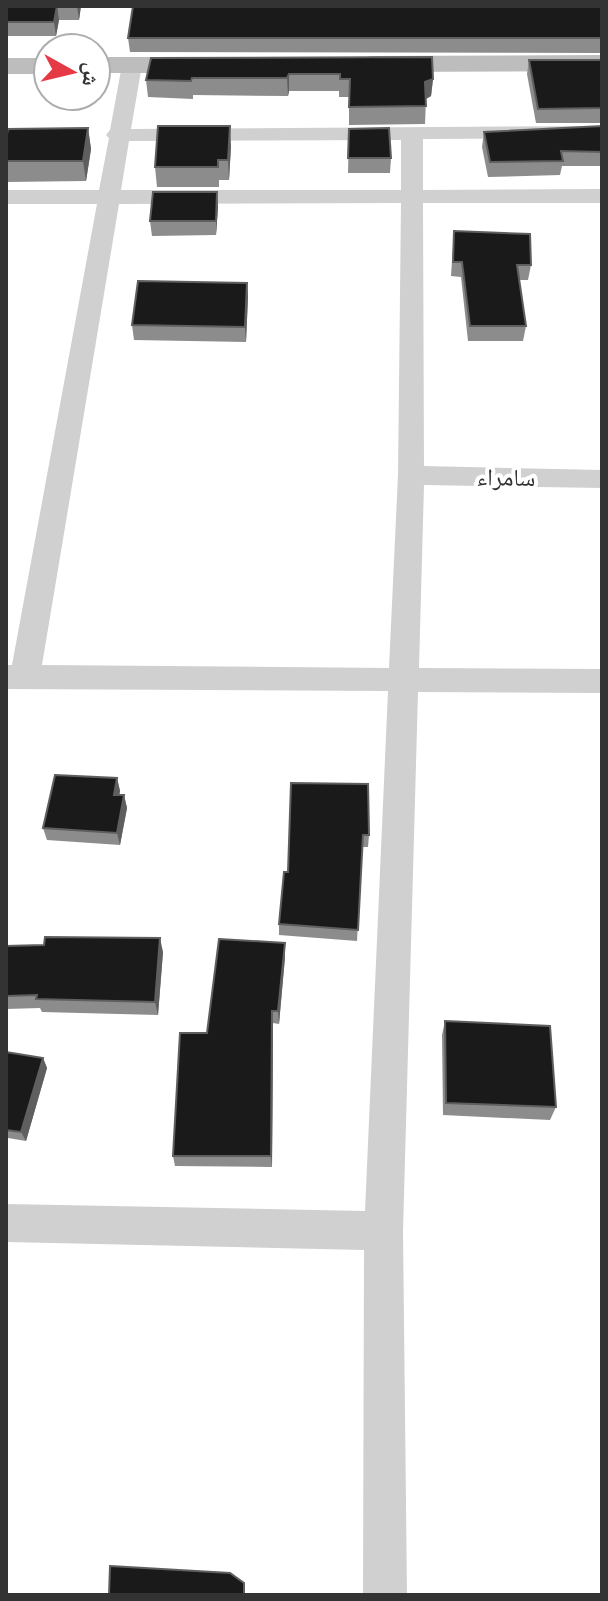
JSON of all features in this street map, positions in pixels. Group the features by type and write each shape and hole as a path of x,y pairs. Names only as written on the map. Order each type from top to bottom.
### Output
{"main road":[{"path":"351,64 602,63"},
{"path":"112,65 241,65"},
{"path":"6,66 32,66"}],"street":[{"path":"132,65 15,677 602,681"},
{"path":"117,135 602,132"},
{"path":"385,1595 384,1231 411,475 412,133"},
{"path":"6,197 602,196"},
{"name":"سامراء","path":"411,475 602,479"},
{"path":"6,1223 384,1231"}],"building":[{"path":"6,6 57,6 54,22 6,22"},
{"path":"133,6 602,6 602,38 128,38"},
{"path":"432,57 433,79 425,82 426,106 349,107 350,79 340,79 340,74 146,80 151,58"},
{"path":"529,60 602,60 602,108 538,109"},
{"path":"158,126 230,126 228,160 218,160 218,167 155,167"},
{"path":"602,126 602,152 561,151 563,161 490,162 484,132"},
{"path":"88,128 83,161 6,161 8,129"},
{"path":"389,128 391,158 348,158 349,129"},
{"path":"153,192 217,192 216,221 150,221"},
{"path":"454,231 530,234 531,265 517,265 526,326 470,326 462,262 453,262"},
{"path":"138,281 247,283 245,327 132,325"},
{"path":"55,775 117,778 114,795 124,795 117,833 43,828"},
{"path":"291,783 368,784 369,835 363,835 358,930 279,924 284,872 288,872"},
{"path":"45,937 160,938 155,1002 6,996 6,946 44,945"},
{"path":"219,939 285,943 278,1011 272,1011 271,1156 173,1156 180,1033 207,1033"},
{"path":"445,1021 550,1026 556,1107 446,1103"},
{"path":"6,1052 43,1058 21,1132 6,1130"},
{"path":"110,1566 230,1573 244,1583 244,1595 109,1595"}]}
